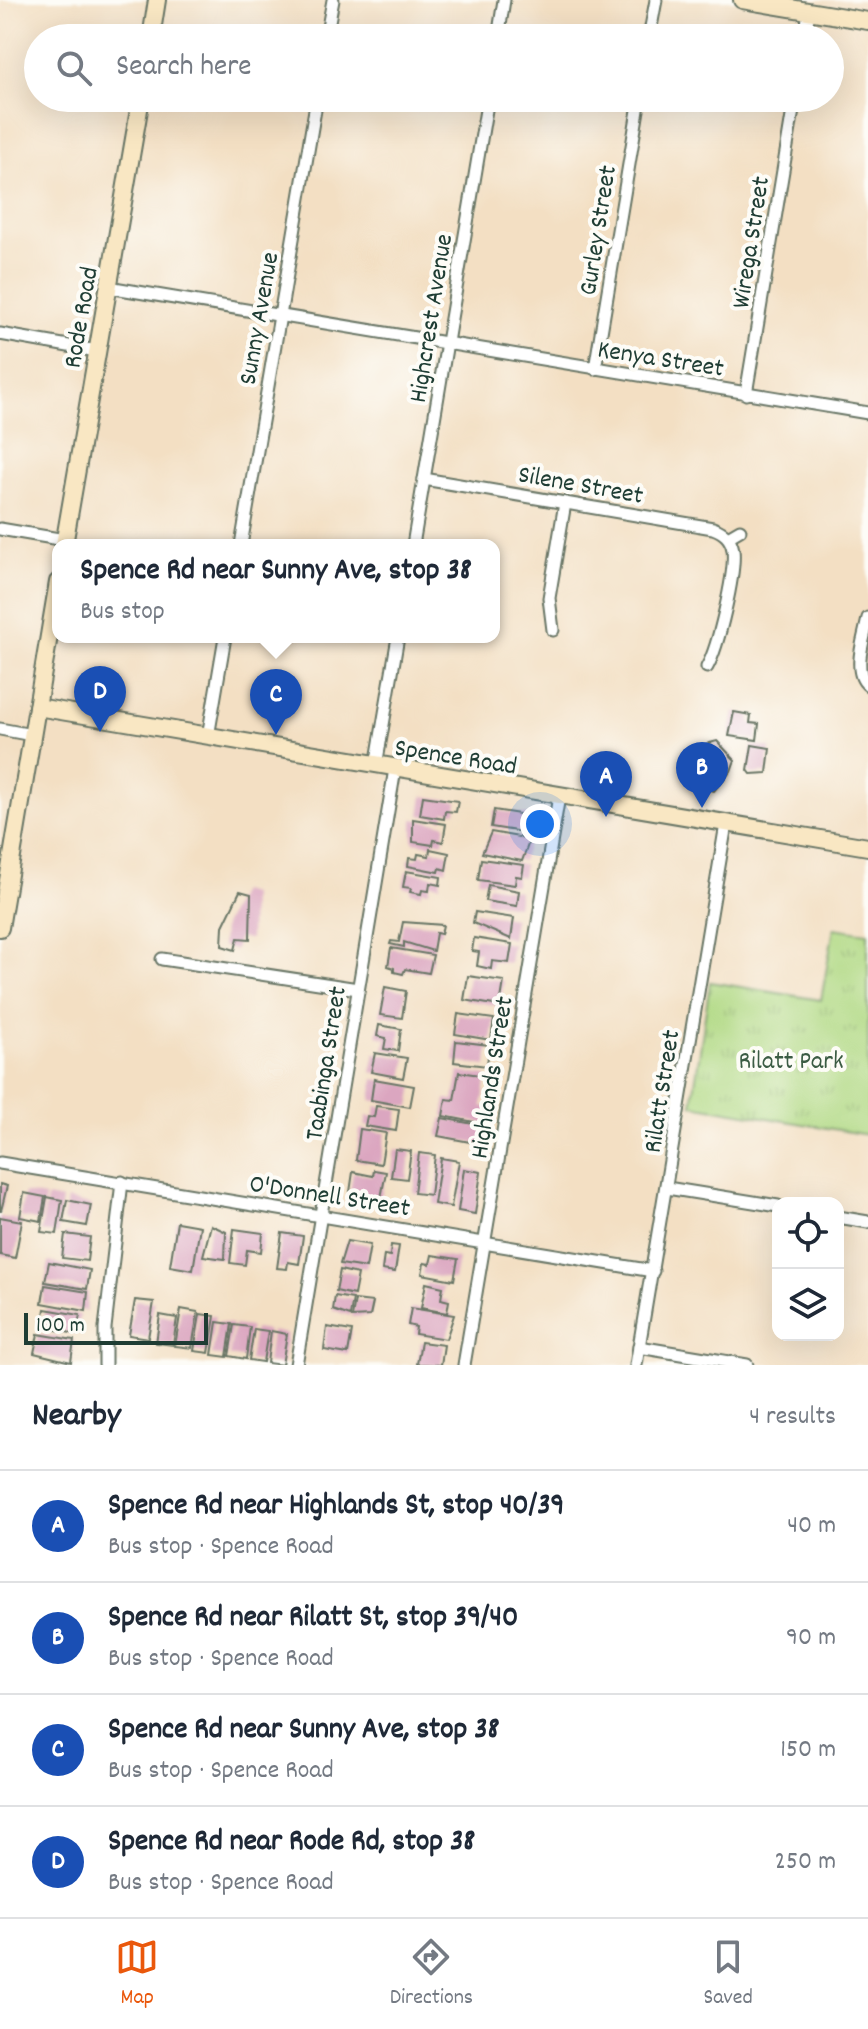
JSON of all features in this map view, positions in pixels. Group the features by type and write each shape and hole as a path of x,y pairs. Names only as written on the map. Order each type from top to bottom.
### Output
{"street":[{"path":"153,24 157,0"},
{"path":"329,24 333,0"},
{"path":"500,24 504,0"},
{"path":"652,24 656,0"},
{"path":"742,0 868,21"},
{"path":"807,24 809,11"},
{"name":"Rode Road","path":"66,539 139,112"},
{"name":"Sunny Avenue","path":"242,539 315,112"},
{"name":"Highcrest Avenue","path":"414,539 486,112"},
{"name":"Gurley Street","path":"595,369 638,112"},
{"name":"Wirega Street","path":"746,394 793,112"},
{"name":"Kenya Street","path":"108,287 868,413"},
{"path":"0,334 97,351"},
{"name":"Silene Street","path":"424,479 713,528 728,537"},
{"path":"553,630 549,598 565,503"},
{"path":"0,529 52,539"},
{"path":"707,667 718,645 733,558 728,537 740,530"},
{"path":"0,928 52,618"},
{"path":"865,682 860,664 868,618"},
{"path":"208,737 224,643"},
{"path":"376,766 397,643"},
{"name":"Spence Road","path":"37,707 868,847"},
{"path":"0,729 32,735"},
{"name":"Taabinga Street","path":"296,1365 395,769"},
{"name":"Highlands Street","path":"464,1365 559,796"},
{"name":"Rilatt Street","path":"636,1365 726,824"},
{"path":"162,959 358,989"},
{"name":"O'Donnell Street","path":"0,1163 653,1271"},
{"path":"105,1365 105,1328 122,1182"},
{"path":"667,1188 772,1205"},
{"path":"844,1218 868,1222"},
{"path":"639,1347 747,1365"}],"green space":[{"name":"Rilatt Park","path":"834,928 868,933 868,1135 692,1105 710,982 821,1000"}],"building":[{"path":"734,712 751,715 750,723 759,724 757,740 729,736"},
{"path":"717,741 735,760 731,771 714,791 702,788 693,764 693,752 703,750 702,745"},
{"path":"752,745 770,748 767,773 751,774 748,770"},
{"path":"423,796 458,801 456,812 445,811 444,819 420,815"},
{"path":"494,810 532,816 529,833 491,827"},
{"path":"413,819 446,824 443,842 434,840 433,845 413,842"},
{"path":"491,832 530,839 522,861 482,853"},
{"path":"430,849 449,853 446,870 440,868 439,872 408,866 409,858 417,859 418,854 429,856"},
{"path":"481,859 524,865 522,877 516,876 515,885 478,880"},
{"path":"406,871 441,877 440,885 430,883 429,891 422,890 421,894 410,892 411,888 403,887"},
{"path":"488,885 519,891 517,906 485,901"},
{"path":"240,891 251,894 250,939 238,938 235,950 222,946 223,926"},
{"path":"475,912 514,918 511,939 473,923"},
{"path":"403,922 443,925 441,934 436,933 433,951 404,942 404,947 390,944 391,941 399,942"},
{"path":"474,938 512,944 509,963 492,961 491,969 477,966 479,952 472,951"},
{"path":"391,948 433,955 429,973 405,969 403,974 394,972 394,968 388,966"},
{"path":"468,976 504,981 500,1006 464,1000"},
{"path":"385,987 406,991 402,1018 380,1015"},
{"path":"458,1014 494,1019 491,1040 455,1034"},
{"path":"379,1025 401,1029 398,1051 384,1049 386,1038 377,1036"},
{"path":"456,1041 489,1045 487,1066 454,1062"},
{"path":"375,1053 407,1058 403,1078 371,1072"},
{"path":"459,1072 487,1076 482,1106 493,1108 490,1125 443,1116 446,1099 454,1100"},
{"path":"374,1079 414,1086 410,1107 371,1100"},
{"path":"376,1106 399,1109 396,1131 365,1126 367,1116 374,1117"},
{"path":"442,1118 489,1127 486,1145 438,1136"},
{"path":"360,1129 386,1133 381,1164 356,1160"},
{"path":"395,1149 411,1151 407,1179 391,1177"},
{"path":"419,1153 435,1155 430,1195 414,1193"},
{"path":"441,1158 459,1161 451,1207 434,1204"},
{"path":"464,1169 481,1172 475,1214 458,1211"},
{"path":"374,1170 386,1172 381,1198 358,1198 359,1194 350,1192 353,1172 373,1176"},
{"path":"0,1184 7,1186 1,1211 0,1211"},
{"path":"24,1193 45,1197 41,1221 20,1217"},
{"path":"47,1197 62,1200 57,1234 41,1232"},
{"path":"67,1200 91,1205 87,1226 63,1222"},
{"path":"0,1217 22,1221 15,1258 0,1255"},
{"path":"177,1222 200,1226 193,1270 170,1266"},
{"path":"211,1225 226,1232 225,1259 203,1256"},
{"path":"234,1229 263,1233 261,1252 247,1250 245,1265 230,1263"},
{"path":"282,1233 303,1236 299,1264 288,1262 287,1269 277,1268"},
{"path":"65,1234 90,1237 87,1261 62,1258"},
{"path":"347,1241 370,1245 366,1268 340,1264"},
{"path":"391,1245 399,1246 395,1272 382,1270 384,1255 390,1256"},
{"path":"432,1255 458,1259 454,1280 422,1274 424,1263 430,1264"},
{"path":"49,1262 90,1270 87,1289 45,1282"},
{"path":"340,1270 358,1274 354,1295 336,1291"},
{"path":"426,1283 443,1287 441,1299 449,1301 447,1313 421,1308"},
{"path":"45,1285 88,1292 86,1311 42,1303"},
{"path":"335,1296 353,1299 350,1316 333,1310"},
{"path":"135,1300 154,1302 148,1338 129,1335"},
{"path":"355,1300 373,1302 370,1316 352,1317"},
{"path":"411,1308 454,1315 446,1339 415,1334 416,1327 408,1325"},
{"path":"45,1309 80,1315 76,1334 42,1327"},
{"path":"181,1309 198,1312 192,1348 175,1346"},
{"path":"200,1314 215,1316 209,1353 194,1351"},
{"path":"160,1315 177,1318 173,1345 156,1343"},
{"path":"217,1322 232,1324 227,1357 212,1355"},
{"path":"234,1325 250,1327 246,1359 229,1356"},
{"path":"327,1327 352,1331 348,1354 324,1350"},
{"path":"254,1329 268,1331 263,1362 249,1360"},
{"path":"271,1331 287,1334 282,1365 267,1363"},
{"path":"38,1334 74,1340 71,1362 34,1353"},
{"path":"421,1342 444,1345 441,1365 417,1364"}],"place":[{"name":"Spence Rd near Rode Rd, stop 38","path":"100,732"},
{"name":"Spence Rd near Sunny Ave, stop 38","path":"276,735"},
{"name":"Spence Rd near Rilatt St, stop 39/40","path":"702,808"},
{"name":"Spence Rd near Highlands St, stop 40/39","path":"606,817"}]}
